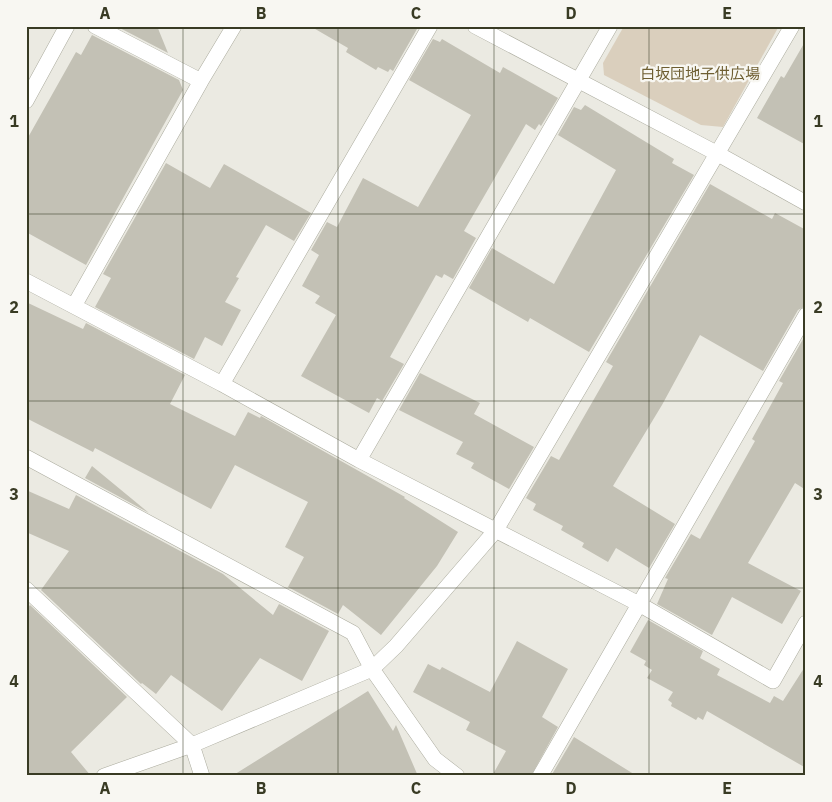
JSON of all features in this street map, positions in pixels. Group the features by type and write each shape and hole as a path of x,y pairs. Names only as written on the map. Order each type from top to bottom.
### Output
{"street":[{"path":"26,101 67,26"},
{"path":"95,26 201,81"},
{"path":"74,306 234,26"},
{"path":"222,384 430,26"},
{"path":"475,26 718,154 806,203"},
{"path":"359,460 610,26"},
{"path":"104,776 192,745 372,669 396,646 496,530 792,26"},
{"path":"26,281 222,384 359,460 639,604 773,681 806,623"},
{"path":"540,776 806,316"},
{"path":"26,457 353,633 372,669 435,759 457,776"},
{"path":"26,589 192,745 202,776"}],"green space":[{"name":"白坂団地子供広場","path":"624,26 779,26 723,127 701,125 604,75 603,63"}],"building":[{"path":"116,26 157,26 168,53"},
{"path":"310,26 412,26 417,29 393,71 390,69 388,72 378,67 376,70 346,52 348,48"},
{"path":"92,35 179,80 183,90 86,265 26,232 26,141 76,52 81,55"},
{"path":"433,39 440,42 442,39 500,73 503,67 558,98 541,126 539,124 535,130 526,124 464,231 476,238 453,279 444,274 442,278 436,275 390,357 404,364 382,401 377,398 369,413 301,376 336,315 315,303 320,296 302,286 319,255 311,250 327,222 337,227 363,178 418,207 471,115 409,80"},
{"path":"806,40 806,145 757,118 781,76 784,78"},
{"path":"585,105 674,159 672,163 694,175 589,352 530,318 528,322 469,288 492,248 554,284 616,170 558,135 574,107 581,110"},
{"path":"166,163 210,188 224,164 311,213 294,241 266,225 236,277 239,278 225,302 241,310 222,346 205,337 194,359 95,307 111,278 103,274"},
{"path":"710,184 772,219 775,213 806,230 806,306 798,310 763,371 700,335 662,405 613,486 675,524 649,568 616,548 608,562 582,547 584,543 561,530 563,526 533,510 536,504 526,498 551,456 559,460 613,366 606,362"},
{"path":"26,302 83,329 86,323 185,375 170,404 235,436 248,412 260,418 261,416 405,497 458,532 437,566 381,635 343,605 338,614 288,587 304,557 285,547 308,502 235,465 211,509 95,448 93,452 26,418"},
{"path":"806,334 806,490 795,483 748,563 801,591 782,624 732,597 712,635 657,604 668,579 665,578 691,534 700,539 755,441 752,439 783,383 779,381"},
{"path":"420,373 480,403 474,414 534,447 509,489 471,468 474,463 456,454 463,442 399,410"},
{"path":"92,466 149,513 85,478"},
{"path":"26,490 69,509 76,495 223,574 273,615 279,604 329,631 302,681 260,658 222,711 171,675 156,694 141,684 41,590 69,551 26,532"},
{"path":"30,605 127,697 71,752 91,776 26,776 26,610"},
{"path":"648,620 703,651 700,658 720,669 717,675 770,703 774,696 783,701 806,665 806,768 707,711 703,720 698,717 696,720 671,706 672,703 668,700 673,692 647,678 652,670 644,665 646,661 630,652"},
{"path":"517,641 568,669 542,717 558,727 531,776 492,776 506,751 466,730 470,722 413,692 428,664 440,670 442,667 490,692"},
{"path":"368,691 393,731 396,725 418,776 232,776"},
{"path":"574,737 637,776 551,776"}]}
